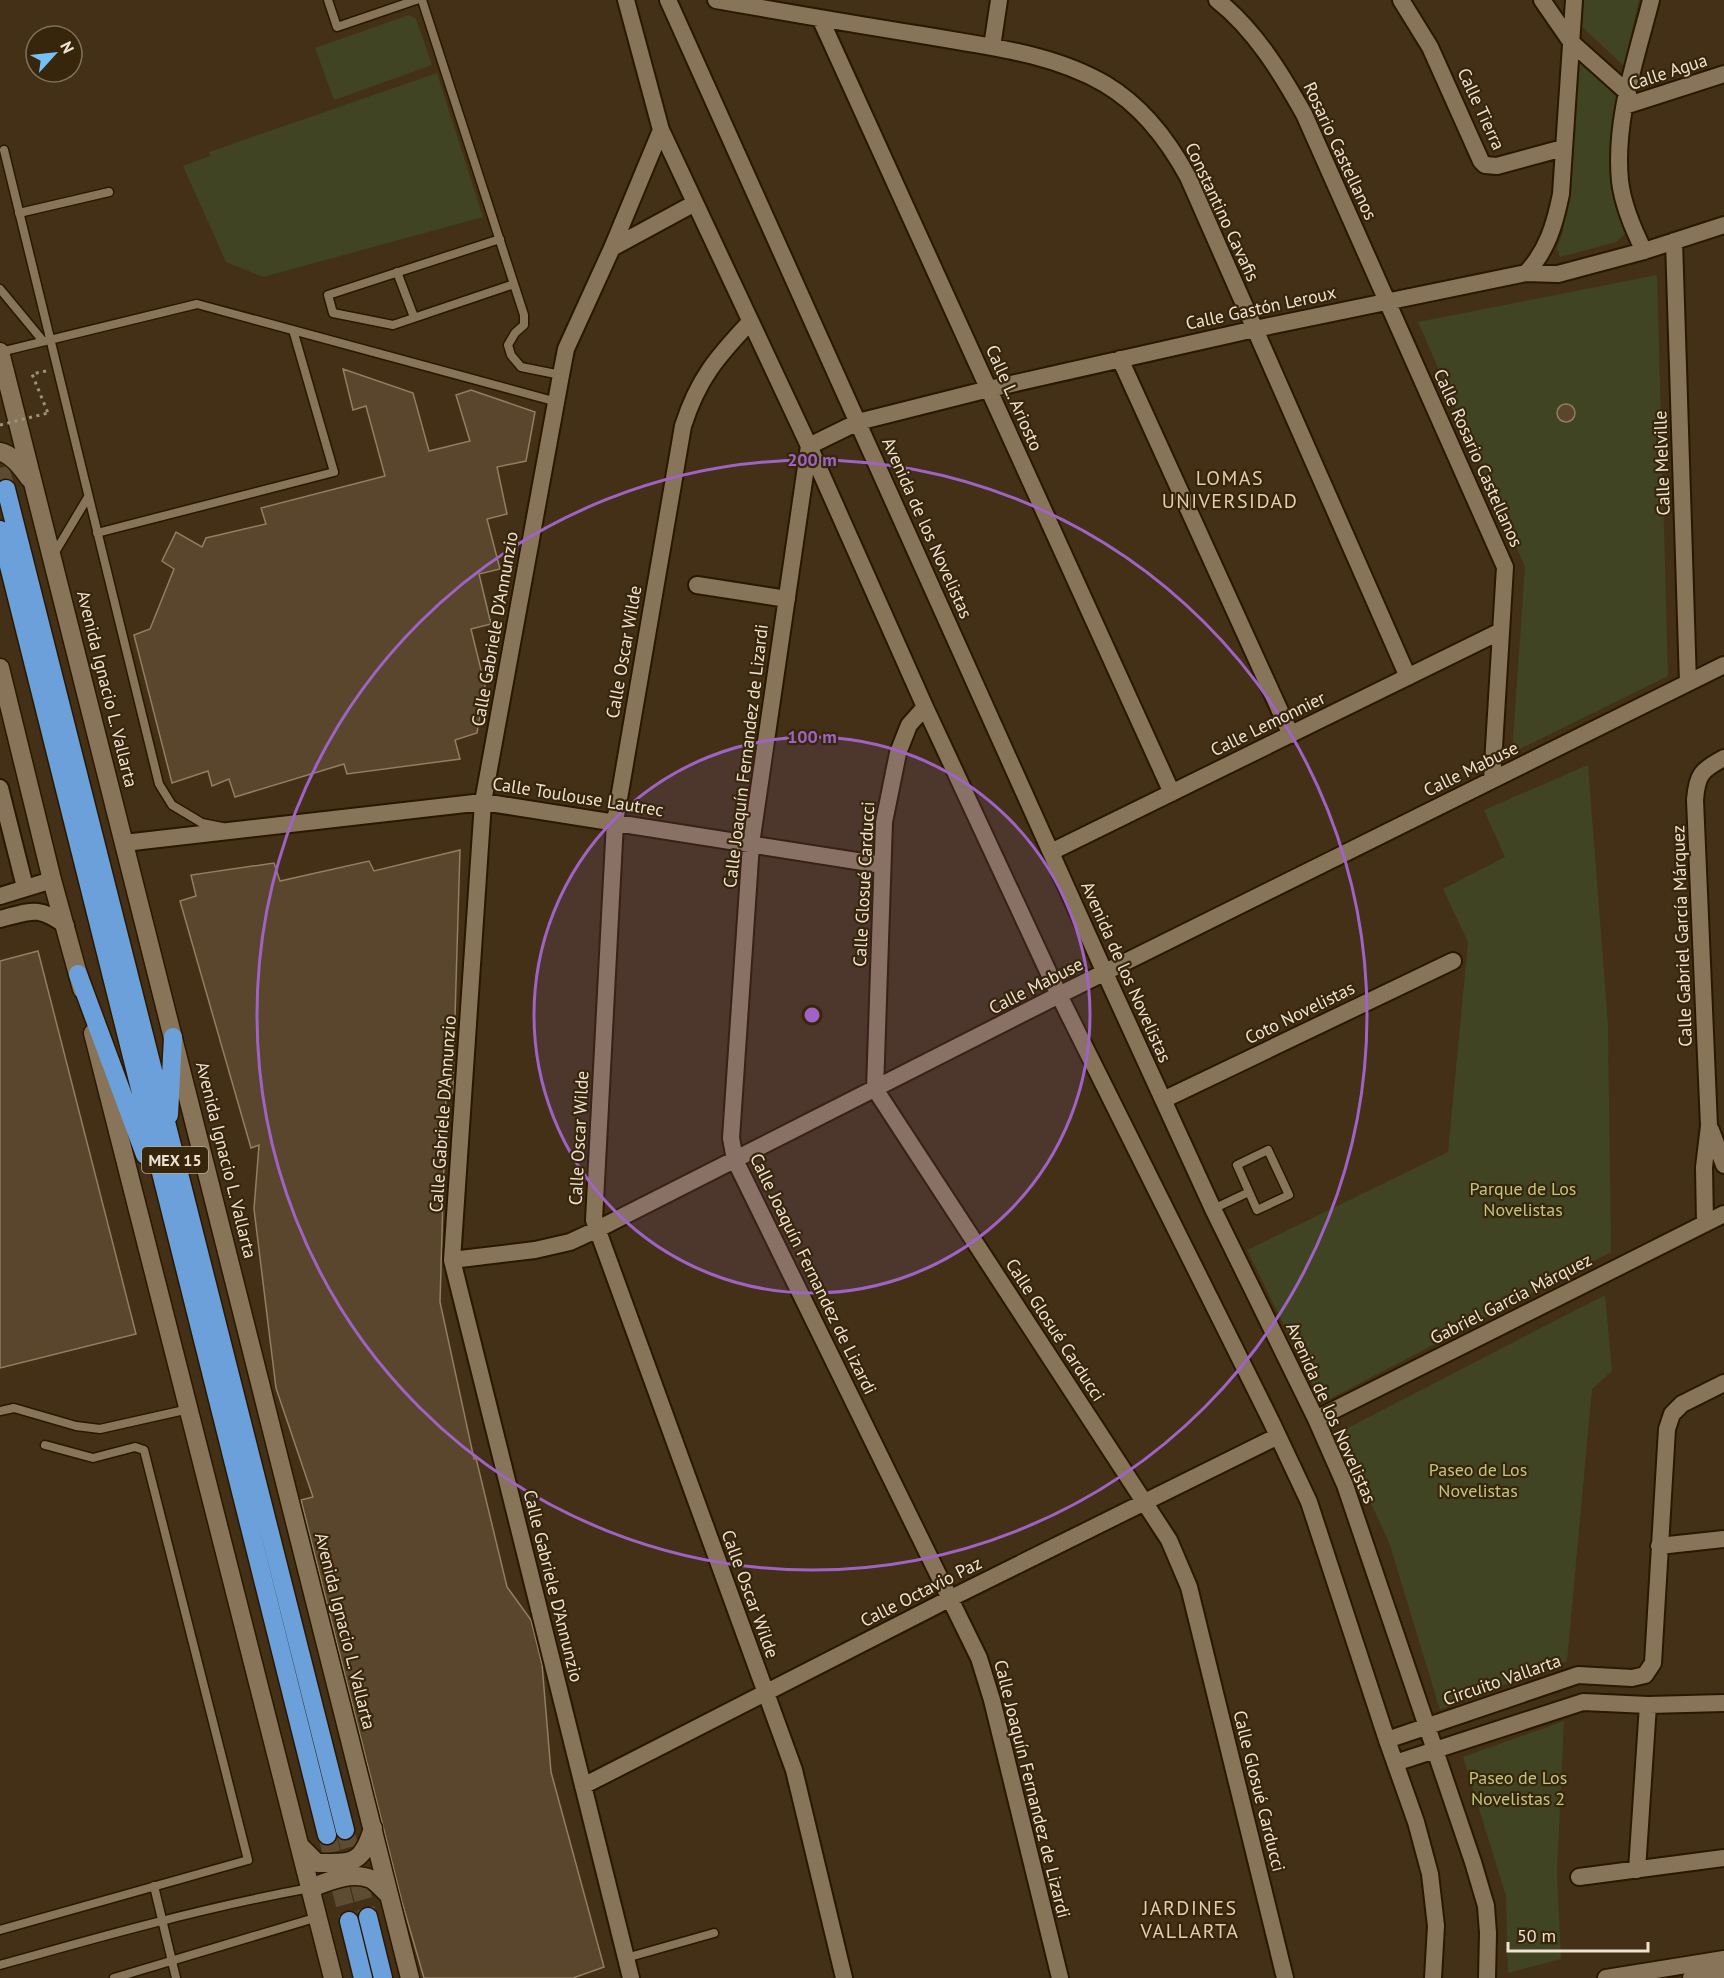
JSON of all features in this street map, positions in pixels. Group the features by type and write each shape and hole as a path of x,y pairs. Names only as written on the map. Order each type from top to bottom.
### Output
{"highway":[{"name":"MEX 15","path":"6,489 345,1830"},
{"name":"MEX 15","path":"0,530 327,1835"},
{"path":"78,974 176,1239"},
{"path":"168,1135 173,1037"},
{"path":"368,1917 383,1978"},
{"path":"349,1921 363,1978"}],"street":[{"path":"626,0 661,130 809,446 925,707 1059,996 1309,1502 1416,1822 1430,1874 1436,1926 1433,1978"},
{"name":"Avenida de los Novelistas","path":"668,0 1105,973 1213,1209 1316,1419 1345,1485 1463,1830 1486,1906 1487,1978"},
{"name":"Constantino Cavafis","path":"716,0 992,47 1047,60 1074,69 1105,84 1135,105 1159,131 1175,153 1188,177 1408,677"},
{"path":"992,47 999,0"},
{"name":"Rosario Castellanos","path":"1217,0 1256,39 1283,76 1304,114 1387,301"},
{"name":"Calle Tierra","path":"1401,0 1430,47 1481,161 1485,165 1497,166 1563,148"},
{"path":"1542,0 1571,42 1626,100"},
{"path":"1526,273 1545,249 1556,218 1560,195 1574,0"},
{"path":"1644,251 1630,220 1620,181 1621,124 1651,0"},
{"name":"Calle L. Ariosto","path":"820,18 1172,793"},
{"name":"Calle Agua","path":"1626,100 1724,74"},
{"name":"Calle Gabriele D'Annunzio","path":"631,1978 452,1260 483,802 556,402 566,349 612,248 661,130"},
{"path":"612,248 695,203"},
{"name":"Calle Gastón Leroux","path":"809,446 858,422 989,389 1387,301 1526,273 1558,273 1644,251 1724,225"},
{"name":"Calle Melville","path":"1674,241 1688,683"},
{"name":"Calle Rosario Castellanos","path":"1387,301 1505,567 1492,780"},
{"name":"Calle Oscar Wilde","path":"750,322 718,356 699,383 683,426 615,822 594,1220 794,1770 844,1978"},
{"name":"Avenida Ignacio L. Vallarta","path":"0,352 410,1978"},
{"path":"1120,359 1291,735"},
{"name":"Calle Joaquín Fernandez de Lizardi","path":"809,446 750,844 730,1138 735,1160 979,1658 992,1700 1060,1978"},
{"path":"0,452 4,452 20,466 33,485"},
{"path":"697,585 787,598"},
{"name":"Calle Lemonnier","path":"1051,852 1501,632"},
{"name":"Calle Mabuse","path":"452,1260 535,1250 570,1242 598,1229 1059,996 1724,665"},
{"path":"0,668 52,880 66,926 333,1978"},
{"name":"Calle Glosué Carducci","path":"925,707 909,725 898,753 884,822 875,1089 1169,1540 1189,1587 1285,1978"},
{"name":"Calle Gabriel García Márquez","path":"1724,758 1702,771 1696,783 1695,800 1717,1123 1724,1165"},
{"path":"0,788 25,887"},
{"name":"Calle Toulouse Lautrec","path":"124,843 483,802 882,865"},
{"path":"0,896 52,880"},
{"path":"0,919 33,910 51,914 66,926"},
{"name":"Coto Novelistas","path":"1163,1100 1453,962"},
{"name":"Calle Gabriel García Márquez","path":"1705,1224 1704,1167 1717,1123"},
{"name":"Gabriel Garcia Márquez","path":"1316,1419 1724,1214"},
{"name":"Circuito Vallarta","path":"1387,1740 1578,1675 1632,1678 1646,1676 1653,1663 1667,1429 1672,1414 1682,1404 1724,1383"},
{"name":"Calle Octavio Paz","path":"583,1786 951,1598 1278,1436"},
{"path":"1659,1546 1724,1539"},
{"path":"1395,1763 1583,1702 1648,1705 1724,1703"},
{"path":"1637,1869 1648,1705"},
{"path":"301,1847 317,1863 343,1863 362,1856 373,1828"},
{"path":"1579,1877 1724,1858"},
{"path":"311,1888 354,1875 372,1880 389,1895"},
{"path":"1606,1978 1724,1959"},
{"path":"1692,1978 1724,1974"}],"lane":[{"path":"328,0 337,27 416,0"},
{"path":"422,0 524,315 524,326 508,345 511,355 521,366 561,375"},
{"path":"4,150 46,340 57,368 159,784 172,805 202,823 237,830"},
{"path":"19,213 109,192"},
{"path":"500,239 328,295 333,313 393,325 514,284"},
{"path":"398,272 414,318"},
{"path":"0,289 46,340"},
{"path":"0,352 197,304 556,402"},
{"path":"97,533 334,472 293,330"},
{"path":"52,557 88,496"},
{"path":"1268,1150 1289,1195 1257,1210 1249,1192 1237,1165 1268,1150"},
{"path":"1213,1209 1249,1192"},
{"path":"0,1411 14,1408 76,1426 100,1429 189,1409"},
{"path":"0,1930 248,1860 144,1450 135,1447 93,1458 45,1446"},
{"path":"154,1886 176,1978"},
{"path":"0,1965 162,1922 311,1888"},
{"path":"114,1978 318,1917"},
{"path":"626,1958 714,1933"}],"path":[{"path":"0,425 48,413 32,374 57,368"}],"green space":[{"path":"1584,0 1639,0 1624,66 1582,27"},
{"path":"409,15 416,19 432,65 334,100 315,48"},
{"path":"1580,63 1617,97 1611,170 1615,195 1626,233 1616,242 1560,257 1557,248 1563,232"},
{"path":"437,73 483,217 263,277 226,262 183,166 210,156 209,152"},
{"path":"1657,275 1668,676 1512,753 1525,567 1418,322"},
{"name":"Parque de Los Novelistas","path":"1588,765 1608,1025 1611,1252 1322,1403 1247,1250 1448,1152 1468,942 1443,889 1505,857 1484,810"},
{"name":"Paseo de Los Novelistas","path":"1605,1295 1612,1371 1592,1389 1567,1661 1440,1710 1389,1542 1338,1433"},
{"name":"Paseo de Los Novelistas 2","path":"1564,1721 1557,1872 1561,1959 1508,1973 1506,1896 1463,1757"}],"building":[{"path":"343,369 413,393 429,451 470,441 456,395 471,390 535,412 526,461 497,467 507,514 487,519 500,569 479,574 491,624 471,629 485,686 477,733 455,740 460,759 347,774 344,764 235,797 229,779 212,786 208,771 172,783 134,635 150,629 174,569 162,561 176,532 202,547 206,538 266,524 261,508 385,476 366,406 353,410"},
{"path":"1562,404 1570,404 1575,409 1573,420 1562,422 1557,417 1557,409"},
{"path":"460,850 453,1093 446,1095 440,1302 474,1459 476,1458 507,1587 531,1620 542,1664 551,1772 604,1967 573,1978 424,1978 402,1902 301,1500 313,1497 276,1388 254,1209 259,1145 251,1148 180,901 196,896 191,875 274,863 280,881 369,861 374,871"},
{"path":"38,951 136,1334 0,1368 0,961"}],"tunnel":[{"path":"0,468 6,489"},
{"path":"345,1830 368,1917"},
{"path":"327,1835 349,1921"}],"district":[{"name":"LOMAS UNIVERSIDAD","path":"1230,490"},
{"name":"JARDINES VALLARTA","path":"1190,1920"}]}
